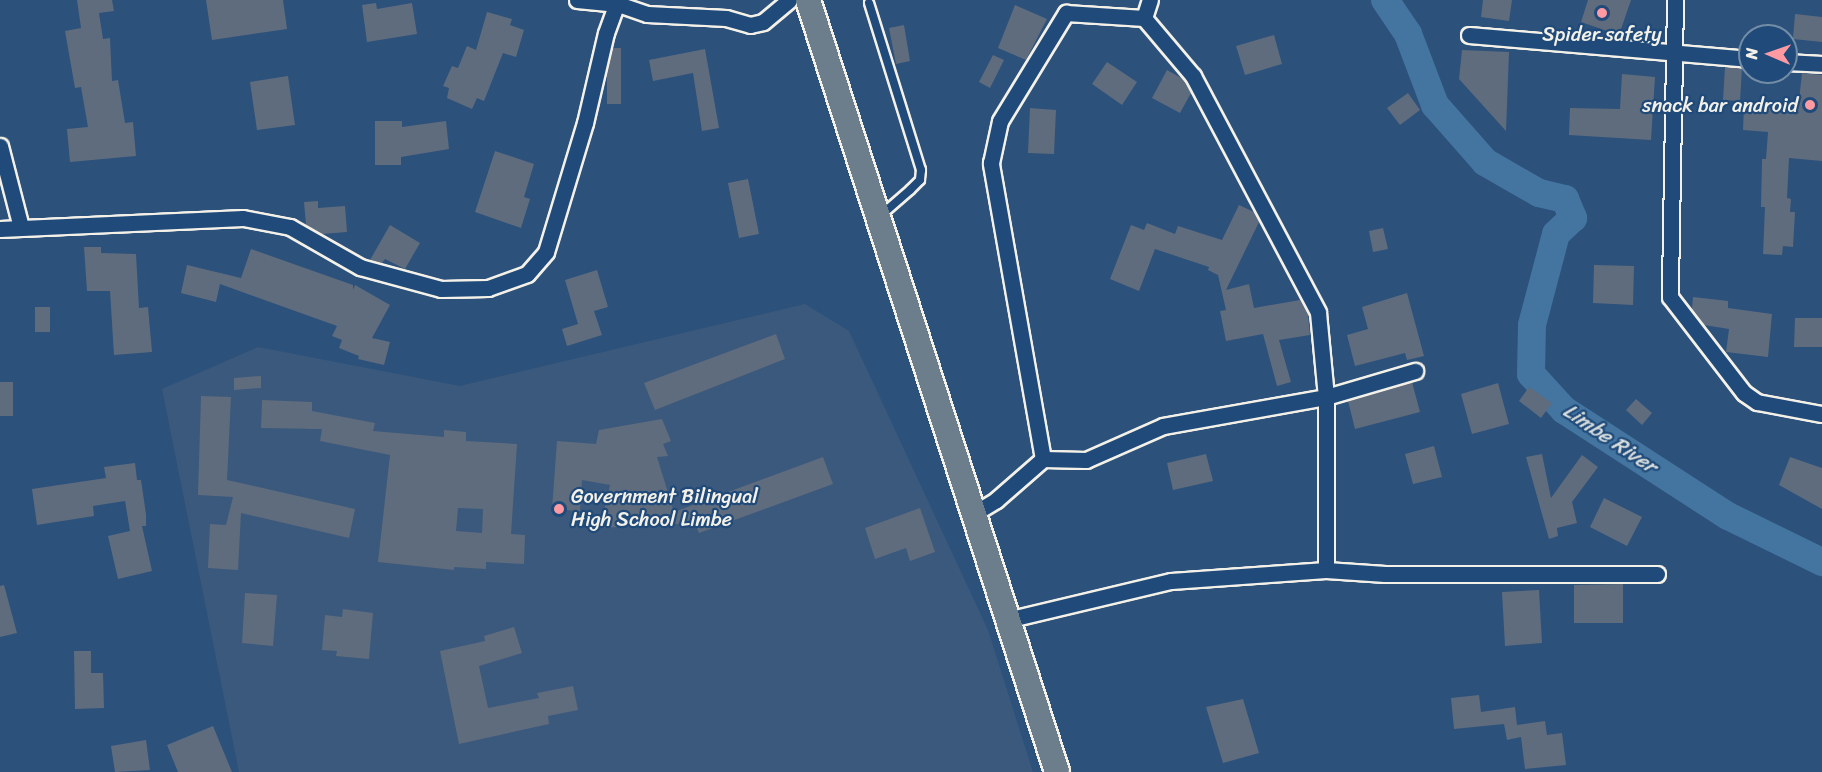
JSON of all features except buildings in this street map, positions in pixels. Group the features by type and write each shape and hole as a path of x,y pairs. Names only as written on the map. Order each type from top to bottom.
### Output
{"main road":[{"path":"808,0 974,514 1011,619 1058,772"}],"street":[{"path":"577,0 618,2 647,14 726,18 750,24 763,22 789,0"},
{"path":"1144,18 1150,0"},
{"path":"1675,0 1670,297 1744,393 1757,402 1822,414"},
{"path":"0,228 243,218 290,227 360,267 441,290 488,288 527,274 546,252 585,123 606,33 618,2"},
{"path":"1043,459 991,163 1000,121 1066,14 1144,18 1193,76 1318,312 1326,397 1326,570"},
{"path":"1469,35 1738,58"},
{"path":"1798,63 1822,64"},
{"path":"0,146 21,227"},
{"path":"974,514 996,501 1043,459 1086,460 1163,426 1326,397 1414,371"},
{"path":"1011,619 1171,581 1326,570 1385,574 1658,574"}],"lane":[{"path":"869,3 921,170 920,180 879,216"}],"shaded area":[{"name":"Government Bilingual High School Limbe","path":"805,304 849,331 988,630 1033,772 239,772 162,389 258,347 460,386"}],"waterway":[{"name":"Limbe River","path":"1385,0 1408,34 1435,105 1485,162 1539,193 1565,199 1573,218 1556,234 1532,325 1531,374 1564,410 1728,516 1822,562"}],"place":[{"name":"Spider safety","path":"1602,13"},
{"name":"snack bar android","path":"1810,105"},
{"name":"Government Bilingual High School Limbe","path":"559,509"}]}
